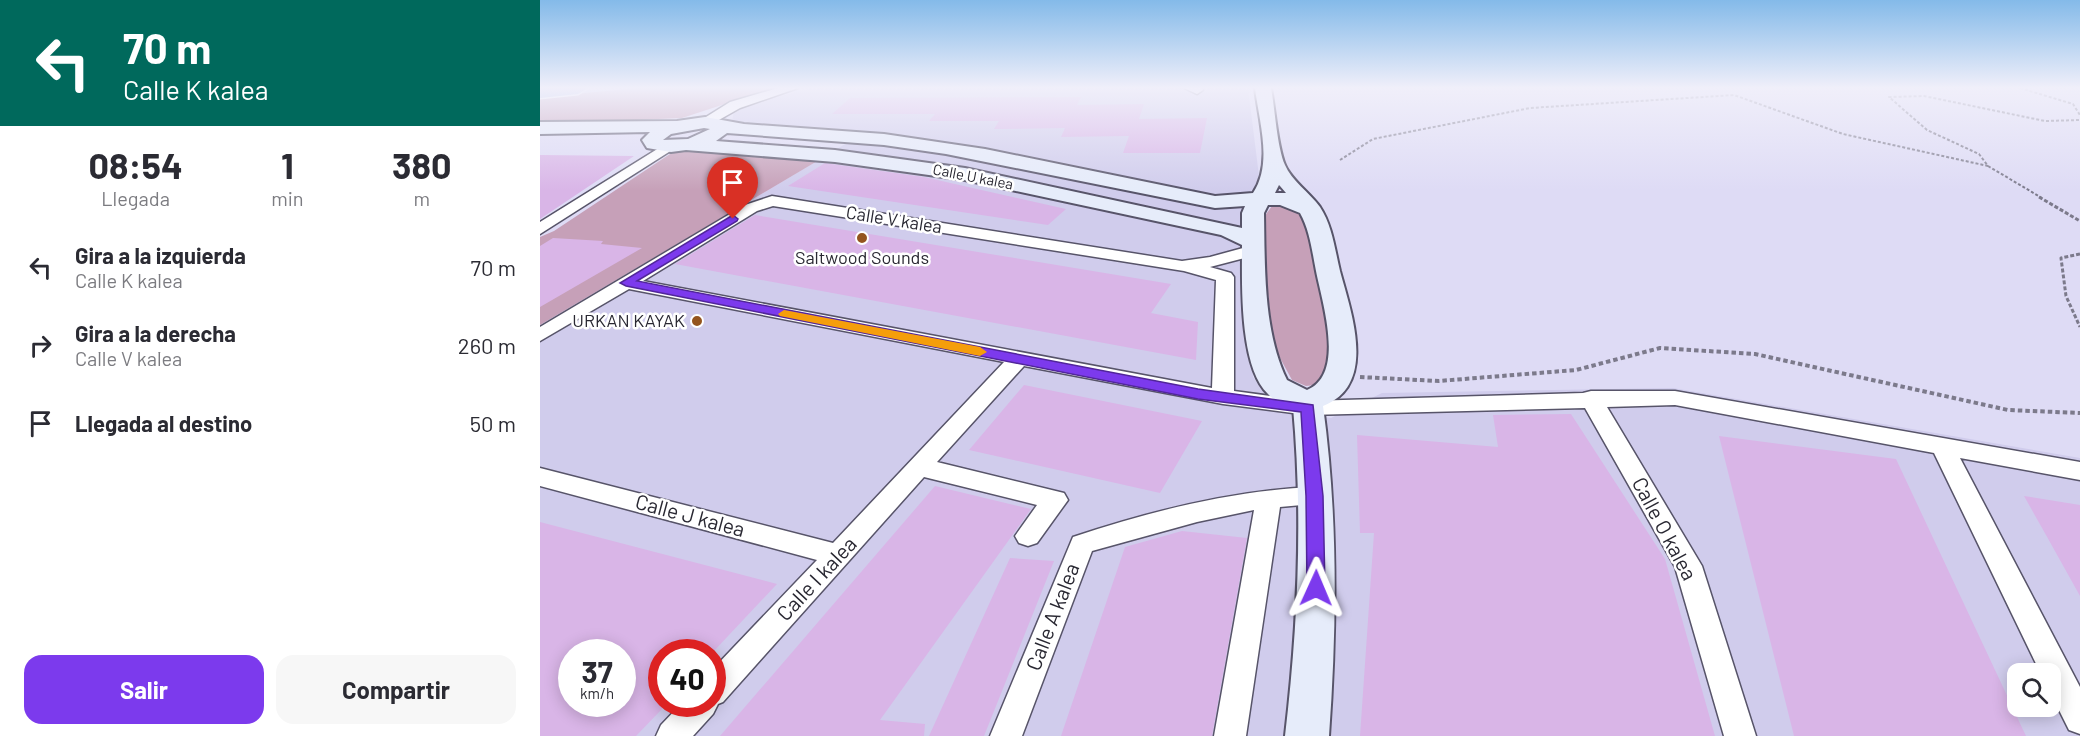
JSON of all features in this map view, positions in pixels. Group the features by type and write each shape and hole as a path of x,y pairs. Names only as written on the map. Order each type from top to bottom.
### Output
{"street":[{"path":"1269,122 1275,165 1287,184 1310,209 1318,228 1343,334 1342,357 1336,376 1324,394 1307,404"},
{"name":"Calle U kalea","path":"540,128 713,124 904,142 1069,169 1215,202 1283,199 1310,209"},
{"path":"540,228 669,145 707,139 719,132 713,124"},
{"path":"669,145 651,140 656,134 675,126"},
{"name":"Calle U kalea","path":"540,144 669,145 835,156 965,174 1228,230 1253,246"},
{"path":"1275,165 1269,185 1253,213 1253,246 1262,342 1268,372 1275,386 1307,404"},
{"name":"Calle V kalea","path":"540,335 751,208 772,201 1182,266 1225,277 1222,397"},
{"name":"Calle V kalea","path":"1182,266 1211,262 1253,246"},
{"path":"626,283 1222,397 1307,404 1675,398 2080,471"},
{"name":"Calle I kalea","path":"726,677 1018,359"},
{"name":"Calle O kalea","path":"1591,399 1688,566 1740,736"},
{"path":"1307,404 1315,496 1314,669 1307,736"},
{"path":"1942,445 2080,719"},
{"path":"921,466 1055,500 1028,536"},
{"name":"Calle J kalea","path":"540,477 839,555"},
{"name":"Calle A kalea","path":"1006,736 1082,544 1222,506 1269,498 1315,496"},
{"path":"1230,736 1269,498"},
{"path":"672,736 690,717"}],"path":[{"path":"1340,160 1373,140 1460,122"},
{"path":"1810,122 1843,134 1988,166 2080,221"},
{"path":"1918,122 1927,130 1979,154 1988,166"},
{"path":"2080,254 2061,258 2066,296 2080,327"},
{"path":"1336,376 1438,381 1576,370 1660,348 1755,354 2008,410 2080,413"}],"shaded area":[{"path":"540,122 579,122 540,124"},
{"path":"733,122 1252,122 1259,176 1254,189 1243,196 1253,377 1280,413 1331,418 1382,393 1673,388 2080,458 2080,736 540,736 540,326 862,134 741,126"},
{"path":"685,150 819,160 540,325 540,237 554,231 670,154"},
{"path":"1279,203 1289,205 1298,211 1310,228 1333,347 1325,376 1315,385 1306,386 1292,380 1273,345 1261,221 1272,206"}],"building":[{"path":"998,122 1206,122 1200,153 1123,153 1129,136 1061,137 1065,128 994,129"},
{"path":"540,155 634,156 540,219"},
{"path":"825,163 924,177 1066,209 1048,225 788,186"},
{"path":"755,215 1171,284 1151,313 1198,322 1196,360 675,264"},
{"path":"553,238 603,241 601,244 642,248 540,307 540,246"},
{"path":"1024,385 1202,421 1160,493 969,450"},
{"path":"1571,414 1665,559 1715,736 1360,736 1374,533 1360,533 1357,435 1498,447 1493,415"},
{"path":"1719,436 1896,459 2007,696 2007,717 2017,717 2026,736 1794,736"},
{"path":"935,486 1031,509 880,720 925,724 924,736 720,736"},
{"path":"2024,496 2080,505 2080,596 2046,535"},
{"path":"540,522 777,584 725,639 648,639 648,717 654,717 636,736 540,736"},
{"path":"1182,531 1247,538 1212,736 1061,736 1125,547"},
{"path":"1010,558 1054,561 984,736 929,736"}],"slow traffic":[{"path":"784,314 980,352"}],"place":[{"name":"Saltwood Sounds","path":"862,238"},
{"name":"URKAN KAYAK","path":"697,321"}],"route":[{"path":"733,219 626,283 1198,394 1308,408 1315,496 1316,588"}]}
